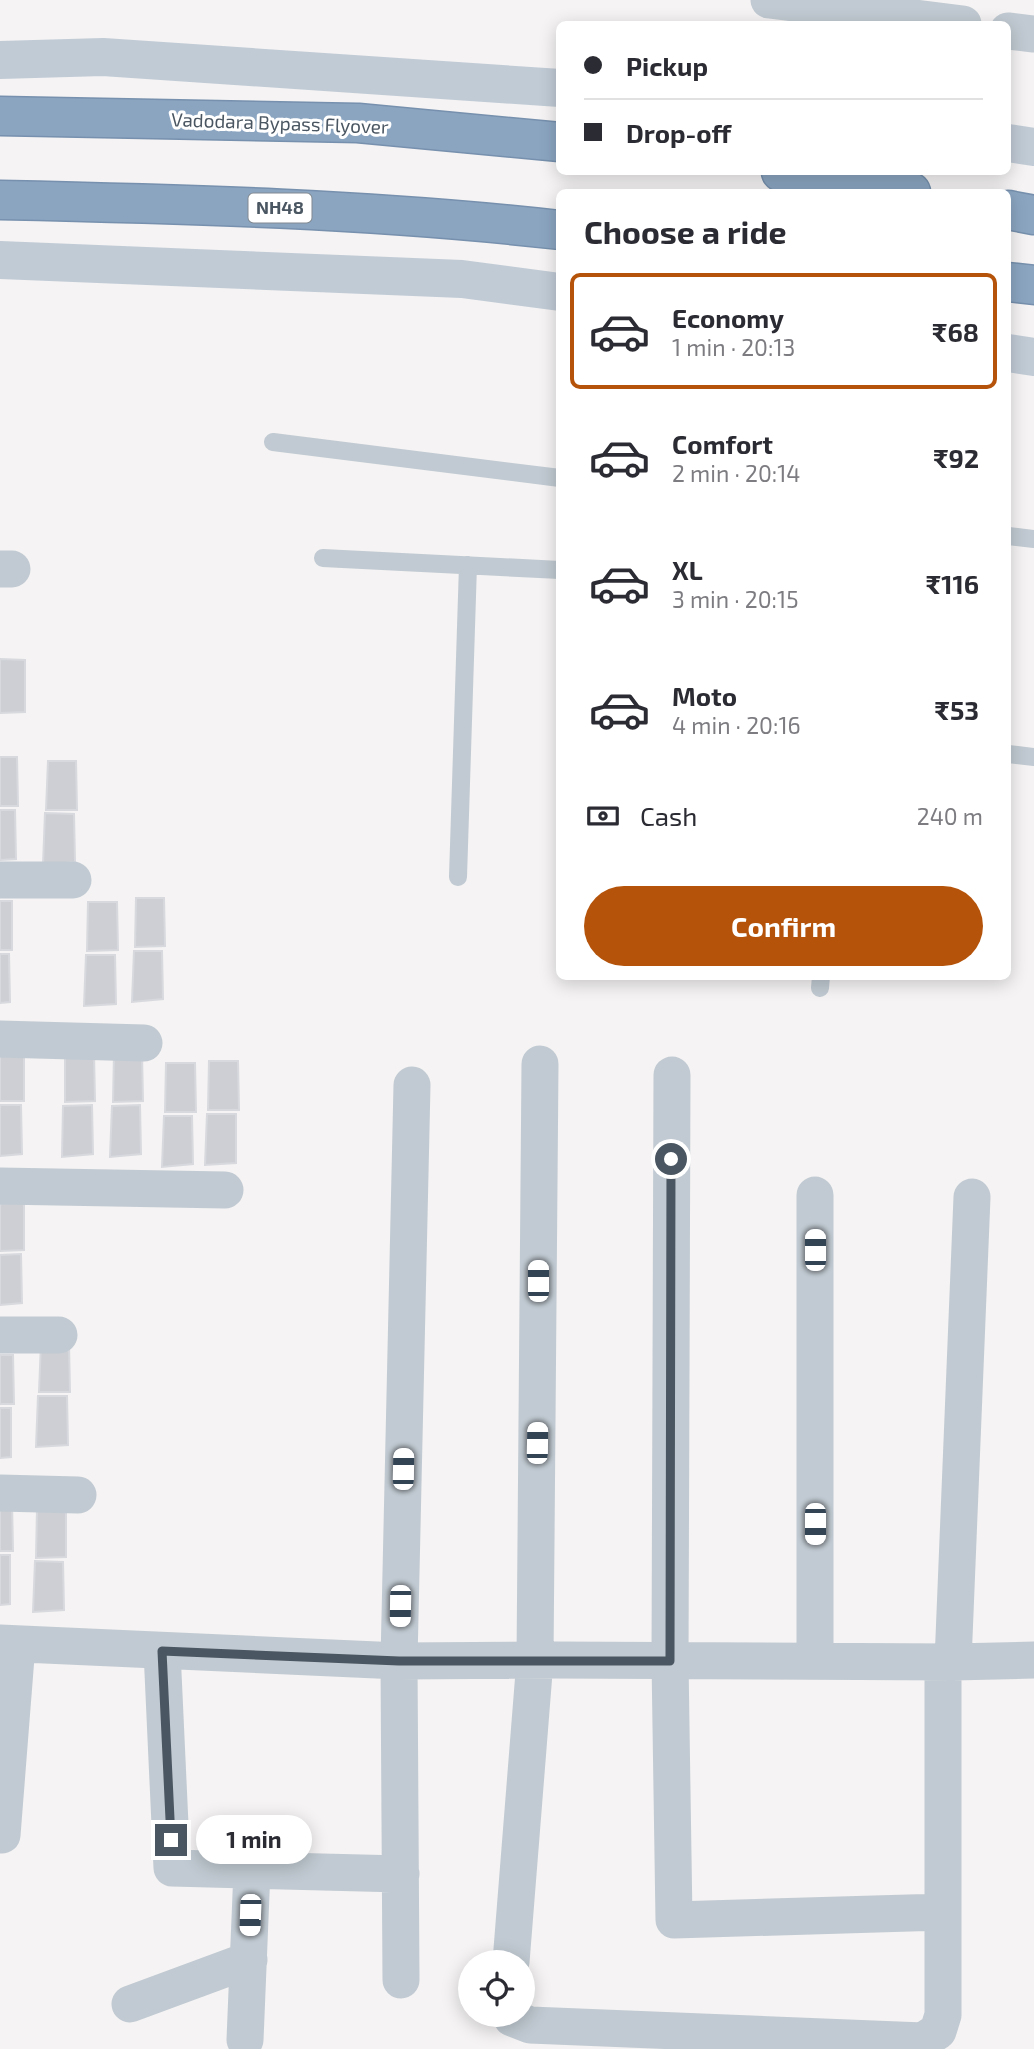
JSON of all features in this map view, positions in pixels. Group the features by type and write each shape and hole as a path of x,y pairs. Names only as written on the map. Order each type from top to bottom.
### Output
{"highway":[{"name":"Vadodara Bypass Flyover","path":"0,116 358,123 556,142"},
{"path":"800,175 892,189"},
{"name":"NH48","path":"0,200 242,206 481,221 556,230"},
{"path":"1011,211 1034,215"},
{"path":"1011,282 1034,285"}],"street":[{"path":"769,0 939,21"},
{"path":"1011,31 1034,34"},
{"path":"0,60 103,57 556,88"},
{"path":"1011,143 1034,147"},
{"path":"0,261 462,279 556,291"},
{"path":"1011,353 1034,357"},
{"path":"0,880 73,880"},
{"path":"0,1038 144,1043"},
{"path":"512,1950 535,1660 540,1064"},
{"path":"671,1075 670,1661 674,1920 943,1912"},
{"path":"401,1980 399,1661 412,1085"},
{"path":"0,1186 225,1190"},
{"path":"815,1195 815,1661"},
{"path":"535,2025 923,2041 937,2031 943,2015 948,1662 972,1197"},
{"path":"0,1335 59,1335"},
{"path":"0,1493 78,1495"},
{"path":"2,1835 8,1643 399,1661 1034,1660"},
{"path":"162,1651 172,1868 401,1874"},
{"path":"246,2040 252,1870"},
{"path":"130,2004 248,1960"}],"lane":[{"path":"273,442 556,477"},
{"path":"1011,536 1034,539"},
{"path":"323,558 556,570"},
{"path":"458,877 468,565"},
{"path":"1011,754 1034,757"}],"building":[{"path":"0,659 25,660 25,712 0,713"},
{"path":"0,757 17,757 18,806 0,806"},
{"path":"48,761 76,761 77,810 46,810"},
{"path":"0,810 15,810 16,859 0,860"},
{"path":"45,813 74,814 75,862 43,865"},
{"path":"136,898 164,898 165,946 135,947"},
{"path":"0,901 12,901 12,950 0,950"},
{"path":"88,902 117,902 118,950 87,951"},
{"path":"134,951 162,951 163,999 132,1002"},
{"path":"0,954 9,954 10,1002 0,1003"},
{"path":"86,955 115,955 116,1004 84,1006"},
{"path":"0,1053 24,1053 24,1101 0,1101"},
{"path":"65,1053 94,1053 95,1101 65,1102"},
{"path":"114,1053 142,1053 143,1101 113,1102"},
{"path":"209,1061 238,1061 239,1110 208,1110"},
{"path":"166,1063 195,1063 196,1112 165,1112"},
{"path":"0,1105 21,1105 22,1154 0,1156"},
{"path":"92,1105 93,1154 62,1157 63,1106"},
{"path":"140,1105 141,1154 110,1157 112,1106"},
{"path":"207,1114 236,1114 236,1163 205,1165"},
{"path":"164,1116 192,1116 193,1164 162,1167"},
{"path":"0,1202 24,1202 24,1250 0,1251"},
{"path":"21,1254 22,1303 0,1305 0,1255"},
{"path":"41,1343 69,1344 70,1392 39,1392"},
{"path":"0,1355 13,1355 14,1404 0,1404"},
{"path":"38,1396 67,1396 68,1445 36,1447"},
{"path":"0,1408 11,1408 11,1457 0,1458"},
{"path":"0,1502 12,1502 13,1551 0,1551"},
{"path":"66,1508 66,1557 36,1558 37,1509"},
{"path":"0,1555 10,1555 10,1604 0,1605"},
{"path":"35,1561 63,1562 64,1610 33,1612"}],"route":[{"path":"171,1840 162,1651 399,1661 670,1661 671,1159"}]}
